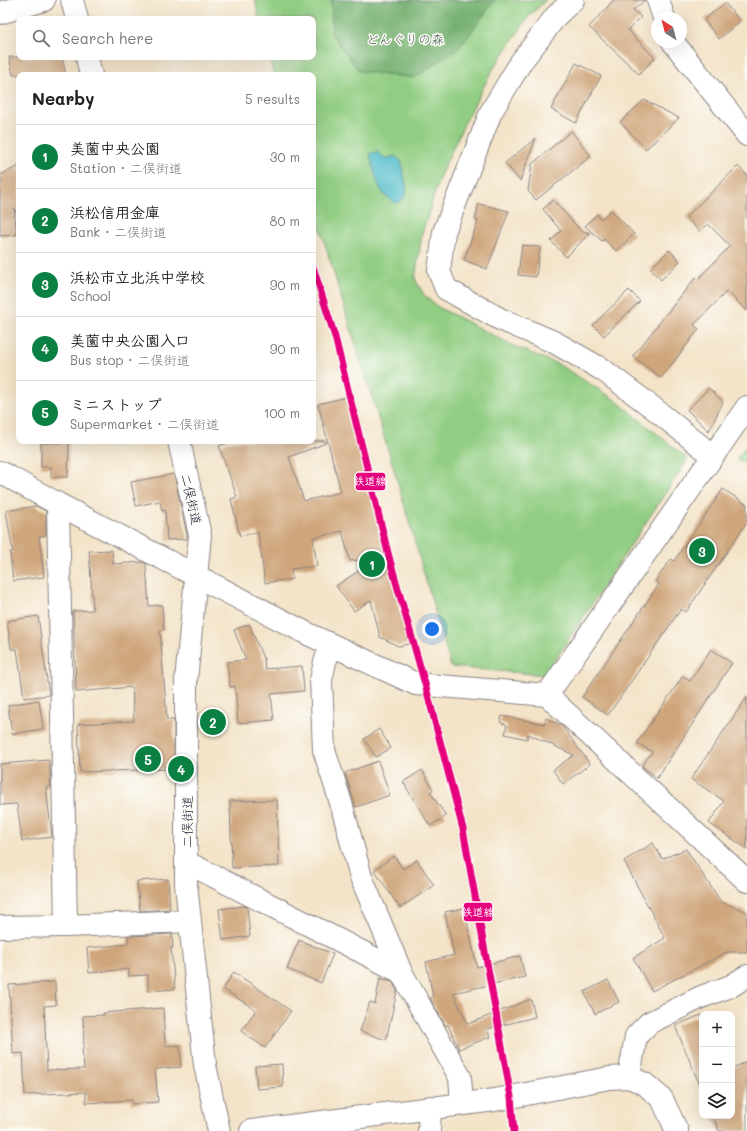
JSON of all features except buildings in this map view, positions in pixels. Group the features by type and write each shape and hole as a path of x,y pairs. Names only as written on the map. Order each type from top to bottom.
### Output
{"street":[{"path":"0,13 44,0"},
{"path":"72,0 76,16"},
{"path":"573,0 556,16 521,62 491,112 444,232 439,271 446,289 500,319 554,342 603,370 652,407 712,456"},
{"path":"658,0 662,12"},
{"path":"678,48 747,135"},
{"path":"88,60 90,72"},
{"path":"547,695 747,407"},
{"name":"二俣街道","path":"180,444 200,535 186,681 186,884 205,1065 219,1131"},
{"path":"0,472 58,504 308,634 416,684 547,695 747,881"},
{"path":"58,504 66,926"},
{"path":"331,645 321,680 324,750 341,803 361,877 401,972 460,1077 462,1104"},
{"path":"186,862 401,972"},
{"path":"0,927 190,921"},
{"path":"629,1077 636,1036 649,1023 702,996 731,986 747,976"},
{"path":"251,1131 430,1107 495,1100 609,1078 629,1077 645,1084 662,1099 677,1131"},
{"path":"429,1131 430,1107"}],"green space":[{"path":"255,0 546,0 529,16 492,71 466,120 440,176 422,234 415,279 424,295 438,307 518,348 558,364 614,399 688,459 545,675 451,667 395,473 316,215 316,72 273,72 270,60 316,60 316,16 258,16"},
{"name":"どんぐりの森","path":"331,0 495,0 460,47 414,78 359,71 332,34"},
{"path":"747,445 747,465 737,459"}],"water":[{"path":"377,152 386,159 394,156 401,161 407,191 404,198 397,203 390,200 385,195 378,183 370,154"}],"transit line":[{"name":"鉄道線","path":"316,277 335,337 389,557 425,684 463,829 511,1097 514,1131"}],"place":[{"name":"浜松市立北浜中学校","path":"702,551"},
{"name":"美薗中央公園","path":"372,564"},
{"name":"浜松信用金庫","path":"213,722"},
{"name":"ミニストップ","path":"148,759"},
{"name":"美薗中央公園入口","path":"181,769"}]}
